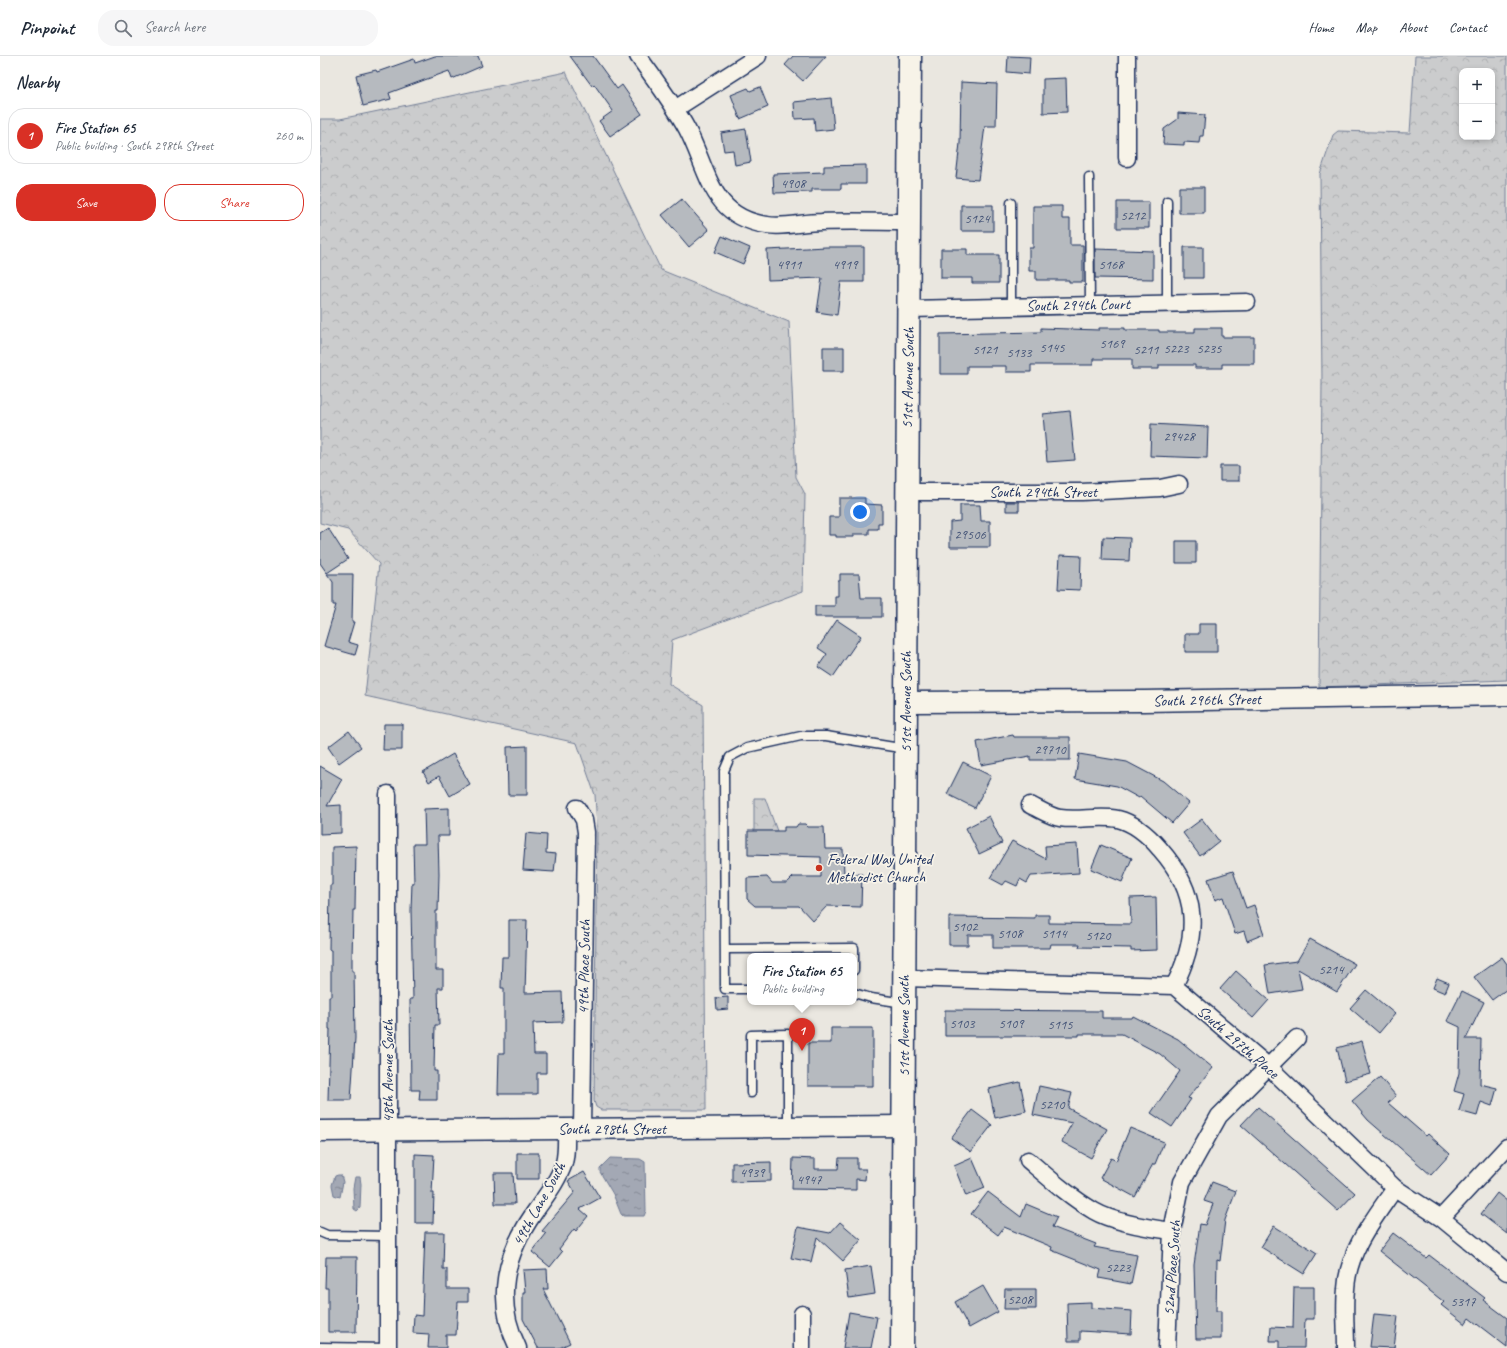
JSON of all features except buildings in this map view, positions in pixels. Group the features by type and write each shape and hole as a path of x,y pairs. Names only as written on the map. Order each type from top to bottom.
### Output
{"main road":[{"name":"51st Avenue South","path":"902,1348 905,978 906,492 910,56"}],"street":[{"path":"638,56 675,109 692,141 712,189 720,200 739,217 768,226 822,222 909,222"},
{"path":"675,109 758,56"},
{"path":"1127,56 1127,158"},
{"name":"South 294th Court","path":"908,309 1247,302"},
{"name":"South 294th Street","path":"906,492 1082,492 1153,488 1179,484"},
{"name":"South 296th Street","path":"906,702 1144,701 1507,695"},
{"name":"48th Avenue South","path":"388,794 388,1348"},
{"path":"905,978 1174,986 1188,955 1192,927 1192,914 1183,884 1164,854 1145,834 1132,825 1119,819 1060,818 1030,805"},
{"name":"49th Place South","path":"574,1129 586,832 584,820 577,808"},
{"name":"South 297th Place","path":"1174,986 1269,1067 1395,1188 1441,1218 1507,1272"},
{"name":"52nd Place South","path":"1167,1348 1172,1231 1182,1182 1219,1116 1297,1038"},
{"name":"South 298th Street","path":"320,1132 904,1126"},
{"name":"49th Lane South","path":"518,1348 507,1319 504,1298 510,1256 523,1229 553,1186 562,1168 574,1129"},
{"path":"1441,1218 1507,1147"},
{"path":"1028,1160 1062,1189 1095,1212 1138,1226 1172,1231"},
{"path":"1346,1348 1346,1288 1353,1258 1364,1234 1395,1188"},
{"path":"802,1314 802,1348"}],"lane":[{"path":"1089,178 1090,305"},
{"path":"1167,201 1167,304"},
{"path":"1011,203 1011,307"},
{"path":"747,989 725,989 724,772 726,764 730,758 746,748 814,735 906,749"},
{"path":"725,949 854,948 854,953"},
{"path":"857,994 904,1004"},
{"path":"751,1093 751,1035 788,1034 788,1128"},
{"path":"320,1232 327,1235 388,1236"},
{"path":"320,1347 388,1348"}],"green space":[{"path":"1415,56 1507,56 1507,680 1319,687 1322,382 1320,174 1333,135 1338,131 1410,133"},
{"path":"566,72 661,270 789,322 796,477 805,494 803,591 672,640 669,684 703,705 706,1110 601,1110 596,1107 594,1101 597,826 595,795 577,743 365,696 379,564 348,530 320,523 320,119 340,119"},
{"path":"754,798 765,798 777,831 754,831"}],"water":[{"path":"610,1158 640,1159 645,1162 646,1211 644,1216 623,1216 621,1214 613,1194 600,1172 600,1168"},
{"path":"341,1175 343,1182 340,1197 334,1195 332,1185 335,1176"},
{"path":"355,1177 360,1177 361,1184 360,1208 357,1211 354,1209 353,1188"}],"place":[{"name":"Federal Way United Methodist Church","path":"819,868"},
{"name":"Fire Station 65","path":"802,1051"}]}
